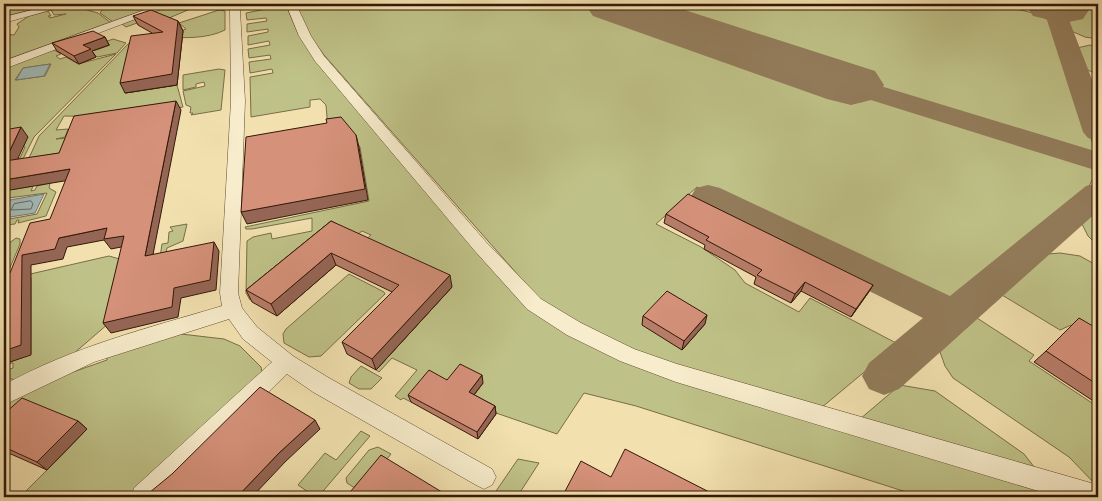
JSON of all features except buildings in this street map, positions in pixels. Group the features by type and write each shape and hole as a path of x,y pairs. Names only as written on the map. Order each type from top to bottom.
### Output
{"lane":[{"path":"4,20 68,4"},
{"path":"4,65 170,4"},
{"path":"232,4 235,10 238,101 228,293 233,310 250,333 286,362 484,477"},
{"path":"291,4 319,58 480,246 534,304 551,316 627,355 676,373 1098,497"},
{"path":"4,396 38,376 70,361 233,310"},
{"path":"143,497 286,362"}],"green space":[{"path":"4,4 56,4 4,17"},
{"path":"106,4 165,4 113,22 100,13"},
{"path":"175,4 202,4 169,18 159,15 126,27 122,24"},
{"path":"246,4 287,4 302,35 517,293 671,377 1076,497 922,497 636,406 584,393 557,434 496,413 411,402 403,398 401,400 395,396 417,370 392,358 379,372 376,370 452,287 360,245 371,235 362,231 352,239 334,231 250,300 246,293 247,241 253,237 271,233 272,239 312,231 312,218 252,229 246,229 245,227 369,201 360,147 344,127 328,129 326,105 320,99 310,100 310,107 251,117 250,77 273,73 272,69 250,73 249,62 271,59 270,55 249,58 248,49 270,45 269,41 248,45 248,36 268,32 268,29 247,32 247,24 267,21 266,18 247,20 246,13 266,9 265,7 246,9"},
{"path":"295,4 997,4 1049,17 1095,150 1097,171 1088,188 948,304 926,297 697,187 656,224 701,247 735,270 745,283 799,312 810,298 898,344 821,408 673,365 625,347 603,337 541,301 324,55 311,37"},
{"path":"1077,4 1098,4 1098,39 1085,37 1069,30 1066,21"},
{"path":"71,5 86,6 87,10 98,13 111,23 4,63 4,34 14,35 19,27 17,24 29,16 48,11 51,16 48,16 50,18 66,14 54,15 51,10"},
{"path":"219,10 225,11 225,30 188,38 165,37 186,29 179,23"},
{"path":"113,39 126,43 117,53 97,57 85,50 91,48 96,50 110,45 105,42"},
{"path":"131,41 126,93 177,85 183,107 119,117 64,116 56,130 68,129 65,137 56,139 68,138 60,153 29,158 39,136"},
{"path":"1090,45 1098,47 1098,75 1084,68 1077,48"},
{"path":"54,50 61,54 56,56 60,59 66,57 78,64 116,54 34,137 23,159 4,160 20,158 25,147 4,140 4,67","holes":["51,64 45,76 15,80 23,68"]},
{"path":"219,69 225,70 221,110 191,115 193,113 190,113 191,107 186,105 183,91 205,86 204,82 196,84 196,87 183,90 183,75"},
{"path":"50,183 49,188 56,192 46,216 18,223 19,220 17,220 15,224 6,225 4,228 4,220 37,214 47,193 8,198 4,206 4,191 33,186 31,191 35,190 37,186"},
{"path":"1098,210 1098,246 1088,236 1082,224"},
{"path":"187,224 183,241 167,248 164,263 159,264 162,244 168,243 169,232 173,231 170,227"},
{"path":"16,238 20,239 20,244 9,270 4,274 4,249 7,247 4,247"},
{"path":"1060,253 1080,256 1098,266 1098,341 1071,325 1060,330 1002,295 1048,254"},
{"path":"109,256 123,260 109,323 72,355 19,381 4,377 4,371 13,368 13,363 5,364 31,354 31,278 26,275"},
{"path":"349,274 385,294 321,356 309,357 284,343 283,334 286,329"},
{"path":"977,318 1034,355 1029,361 1098,407 1098,487 1069,457 953,378 945,366 940,352"},
{"path":"181,334 224,339 240,346 261,367 262,372 256,385 136,497 20,497 47,470 4,431 4,402 25,389 107,360 107,354"},
{"path":"361,366 382,378 371,389 359,389 349,383 351,377"},
{"path":"900,385 935,391 1024,454 1038,472 860,419"},
{"path":"361,431 370,436 318,497 308,497 311,494 298,485 325,453 336,460"},
{"path":"378,447 391,454 361,492 347,483 346,478 369,450"},
{"path":"518,459 539,463 517,497 492,497"}],"water":[{"path":"50,64 44,76 16,80 23,68"},
{"path":"44,194 35,213 4,218 4,212 10,200"}],"taxiway":[{"path":"1037,4 1054,14 1058,20 1098,132"},
{"path":"851,85 1098,162"},
{"path":"954,316 1098,193"},
{"path":"708,196 954,316"},
{"path":"884,376 954,316"}],"runway":[{"path":"612,4 851,85"},
{"path":"1052,4 1064,7"}]}
